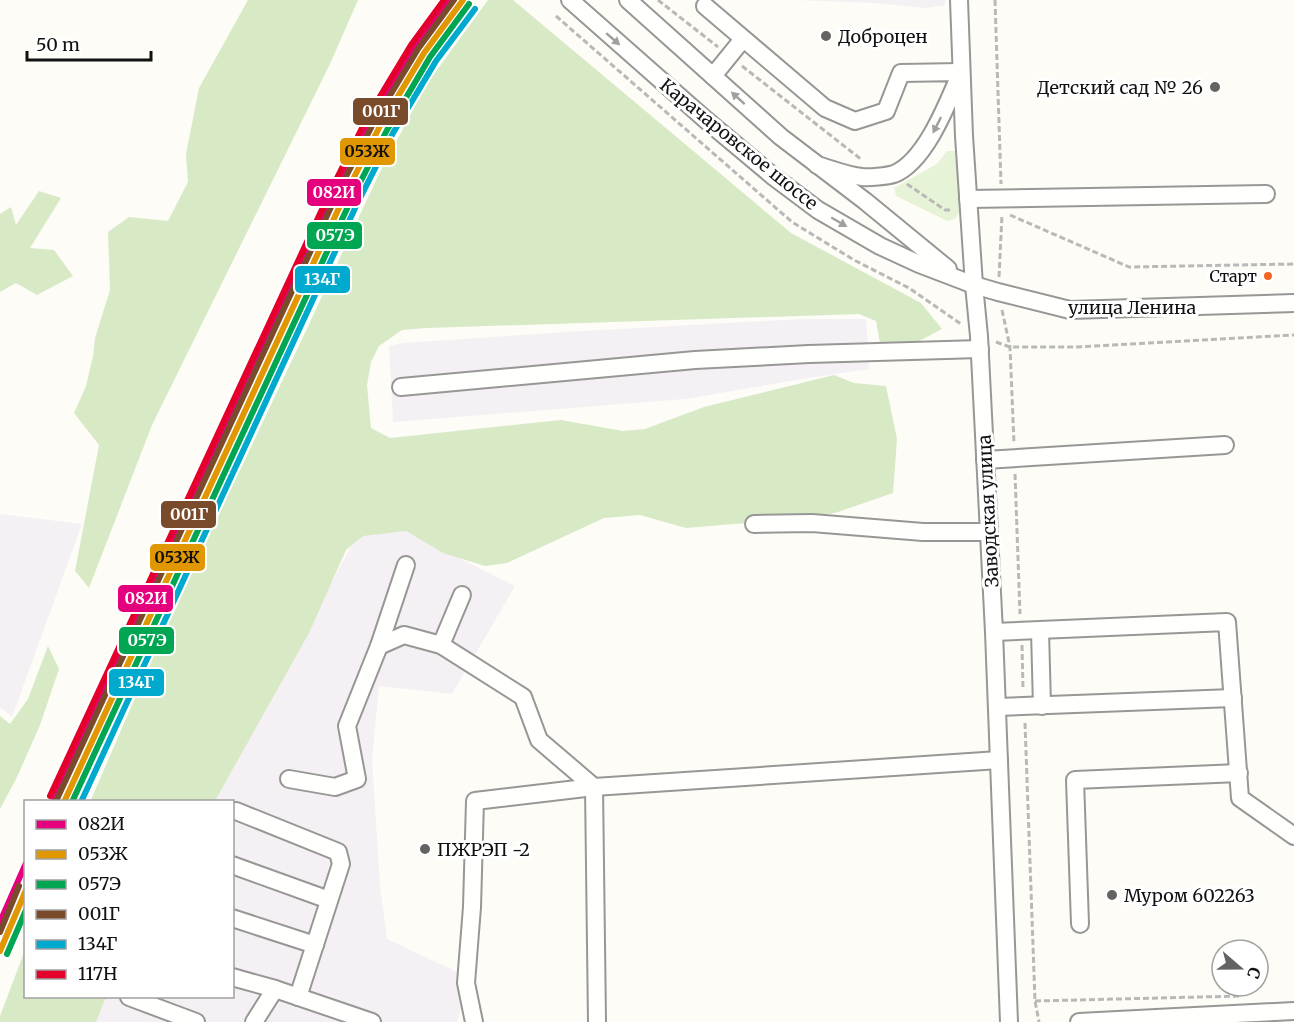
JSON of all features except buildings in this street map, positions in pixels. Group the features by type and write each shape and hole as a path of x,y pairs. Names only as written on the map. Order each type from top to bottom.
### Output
{"street":[{"name":"Карачаровское шоссе","path":"570,0 706,120 774,177 818,210 880,246 974,285"},
{"name":"Карачаровское шоссе","path":"628,0 781,137 865,201 958,278"},
{"name":"Заводская улица","path":"958,0 968,199 980,349 998,707 1009,1022"},
{"path":"705,6 825,108 855,121 886,111 901,73 961,72 936,128 923,148 893,175 862,177 817,165"},
{"path":"713,76 743,39"},
{"path":"968,199 1266,194"},
{"path":"880,246 891,247 896,243 897,227"},
{"name":"улица Ленина","path":"974,285 1070,310 1294,303"},
{"path":"401,387 695,360 980,349"},
{"path":"985,460 1225,445"},
{"path":"754,524 813,523 923,532 989,532"},
{"path":"289,779 335,787 357,779 347,726 379,646 406,565"},
{"path":"441,645 462,595"},
{"path":"994,632 1227,622 1240,798 1294,836"},
{"path":"1040,631 1042,706"},
{"path":"379,646 404,635 441,645 523,697 539,740 594,787 597,1022"},
{"path":"998,707 1233,698"},
{"path":"474,1022 466,982 472,907 476,801 594,787 999,760"},
{"path":"1080,924 1075,780 1239,773"},
{"path":"236,811 338,852 341,864 298,997"},
{"path":"234,866 329,900"},
{"path":"234,919 315,945"},
{"path":"234,979 274,989 372,1022"},
{"path":"254,1022 274,989"},
{"path":"132,998 196,1022"},
{"path":"1079,1022 1294,1011"}],"path":[{"path":"995,0 1002,199"},
{"path":"1040,1022 1035,1001 1010,347 998,292 1002,212 1129,267 1294,264"},
{"path":"1035,1001 1210,996"}],"shaded area":[{"path":"798,0 945,0 945,5 926,8 875,3"},
{"path":"802,319 866,319 869,369 685,399 393,422 389,346 404,343 566,332"},
{"path":"369,513 515,586 452,694 379,686 372,760 380,887 387,939 470,978 457,1022 96,1022 106,998 234,998 234,800 215,800"},
{"path":"0,514 82,524 12,717 0,707"}],"green space":[{"path":"248,0 358,0 330,64 152,425 89,588 75,571 99,445 74,413 86,386 95,338 110,290 108,232 129,217 168,221 188,182 186,154 199,88"},
{"path":"488,0 513,0 791,233 921,303 942,329 919,341 880,343 876,321 859,314 402,330 379,346 371,362 367,385 371,428 390,438 561,420 623,431 645,429 704,407 834,375 854,383 886,386 897,439 893,493 817,517 686,528 640,515 604,518 507,563 485,566 443,553 406,531 363,536 346,550 309,633 216,800 91,800 199,550 241,468 378,176 426,85"},
{"path":"947,151 955,151 960,211 955,219 947,221 896,196 894,188 937,164"},
{"path":"39,191 61,198 30,248 54,250 73,276 37,295 16,283 0,292 0,214 11,207 16,225"},
{"path":"48,646 59,669 40,725 0,809 0,716 10,724 28,699"},
{"path":"24,953 24,998 106,998 96,1022 0,1022 0,1016"}],"transit line":[{"name":"117Н","path":"50,796 331,190 367,118 411,45 444,0"},
{"name":"082И","path":"54,800 333,194 370,123 413,49 448,0"},
{"name":"001Г","path":"57,799 337,194 374,122 418,49 454,0"},
{"name":"053Ж","path":"65,800 344,197 380,126 424,53 463,0"},
{"name":"057Э","path":"73,800 351,200 387,130 430,57 469,4"},
{"name":"134Г","path":"82,800 357,204 393,133 436,61 475,9"},
{"name":"082И","path":"0,922 24,868"},
{"name":"001Г","path":"0,932 19,886"},
{"name":"053Ж","path":"0,951 24,895"},
{"name":"057Э","path":"7,954 24,915"}],"place":[{"name":"Доброцен","path":"826,36"},
{"name":"Детский сад № 26","path":"1215,87"},
{"name":"Старт","path":"1268,276"},
{"name":"ПЖРЭП -2","path":"425,849"},
{"name":"Муром 602263","path":"1112,895"}]}
